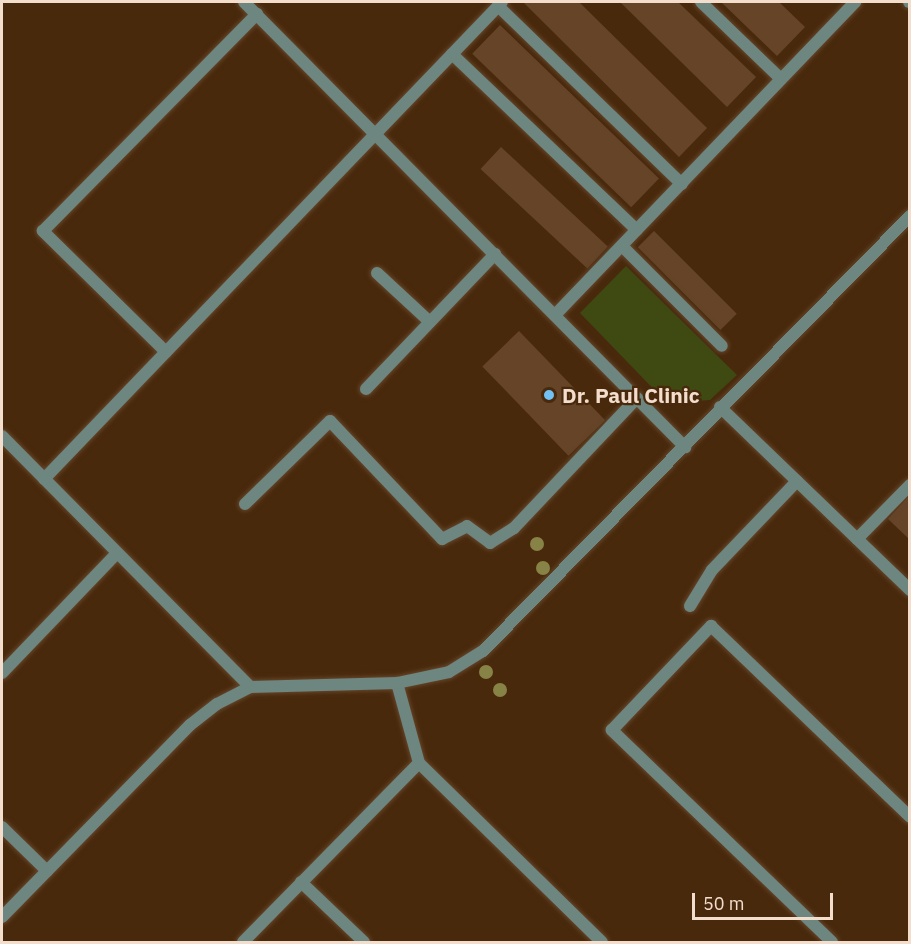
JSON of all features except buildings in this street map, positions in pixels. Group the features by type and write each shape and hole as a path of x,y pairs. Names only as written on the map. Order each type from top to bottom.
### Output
{"street":[{"path":"244,2 685,447"},
{"path":"701,2 781,79"},
{"path":"555,315 855,2"},
{"path":"44,479 500,4 682,184"},
{"path":"166,352 44,231 257,14"},
{"path":"452,54 637,230"},
{"path":"2,918 190,725 250,687 397,683 449,672 483,651 909,216"},
{"path":"622,246 722,346"},
{"path":"366,389 495,254"},
{"path":"377,273 430,322"},
{"path":"244,504 330,421 442,539 467,526 490,543 514,528 637,398"},
{"path":"720,407 909,590"},
{"path":"2,436 250,687"},
{"path":"690,606 712,570 797,482"},
{"path":"857,539 909,485"},
{"path":"2,673 117,553"},
{"path":"832,942 612,730 711,626 909,817"},
{"path":"397,683 418,763 602,942"},
{"path":"243,942 418,763"},
{"path":"2,827 47,871"},
{"path":"301,882 364,942"}],"green space":[{"path":"626,266 737,375 710,400 667,403 580,313"}],"place":[{"name":"Dr. Paul Clinic","path":"549,395"}]}
